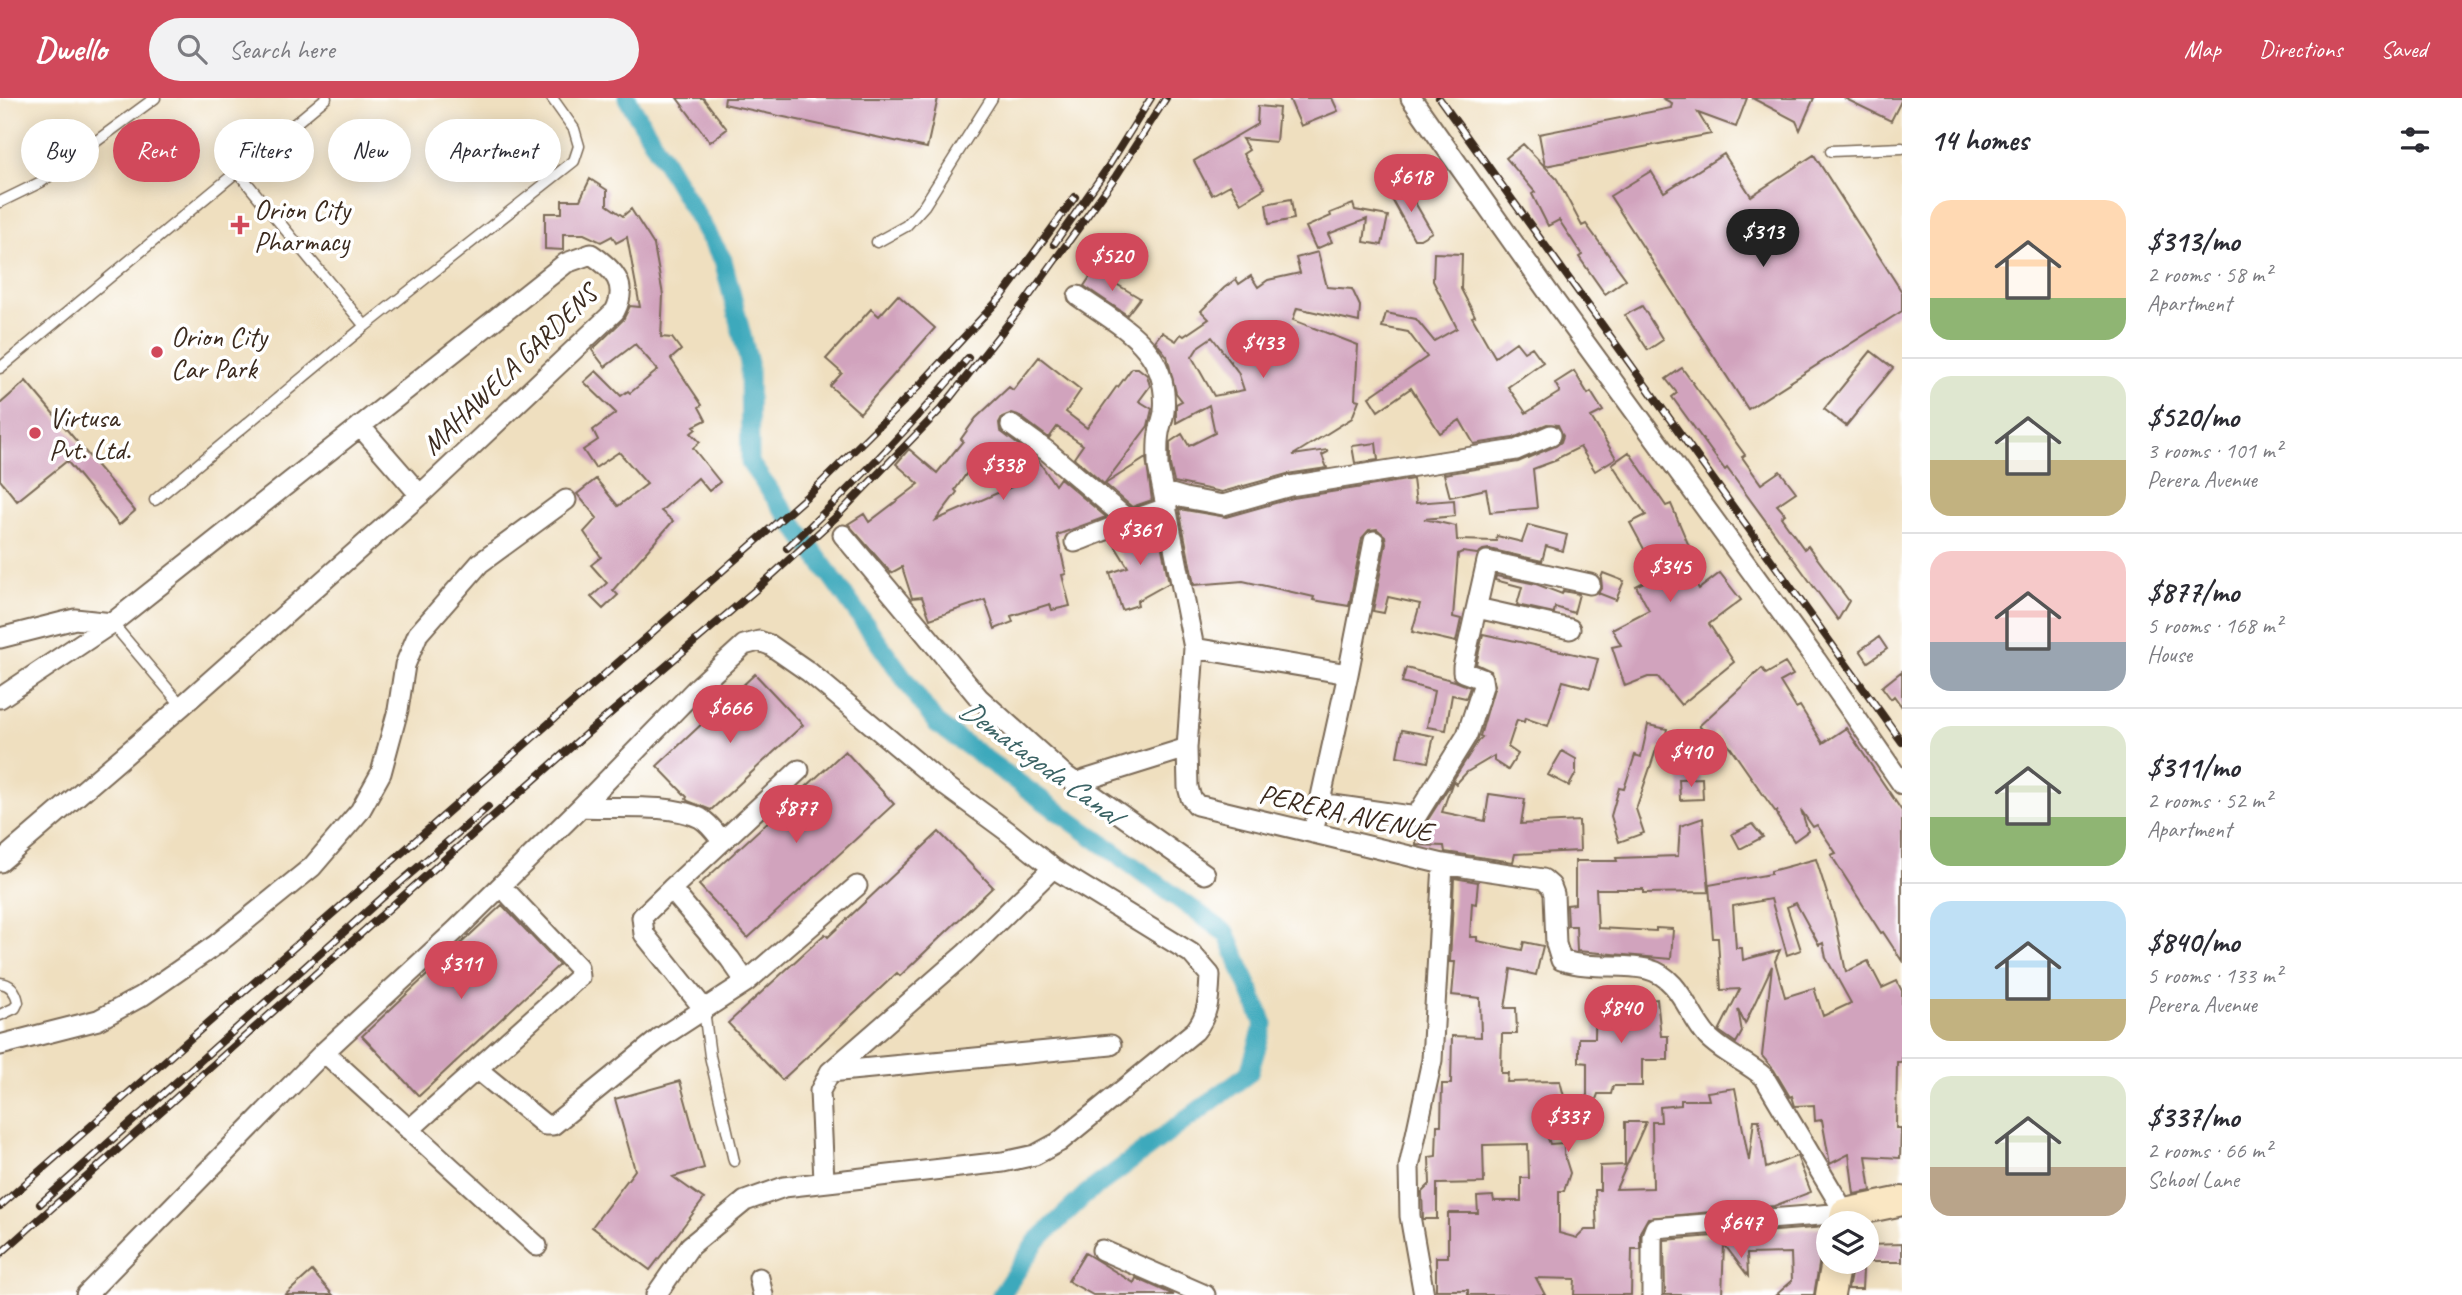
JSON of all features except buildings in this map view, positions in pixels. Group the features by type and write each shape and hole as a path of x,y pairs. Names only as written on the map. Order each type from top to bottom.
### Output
{"street":[{"path":"1411,98 1553,299 1816,660 1902,784"},
{"name":"MAHAWELA GARDENS","path":"0,698 112,623 566,263 591,254 607,265 618,280 621,299 615,311 420,495 182,706 0,862"},
{"name":"PERERA AVENUE","path":"1077,296 1134,334 1152,354 1161,373 1164,411 1158,436 1158,466 1194,648 1188,748 1188,787 1191,798 1197,805 1443,864 1543,879 1551,886 1554,894 1556,944 1561,960 1578,966 1647,969 1668,978 1707,1035 1764,1077 1840,1211"},
{"path":"1011,425 1047,451 1128,520"},
{"path":"360,426 420,495"},
{"path":"1074,541 1115,528 1166,500 1185,498 1223,505 1290,486 1517,450 1551,435"},
{"path":"0,1045 99,1020 142,996 217,944 312,867 360,811 381,774 398,710 405,665 418,634 480,563 566,499"},
{"path":"842,535 979,698 1066,776 1205,874"},
{"path":"1313,833 1374,541"},
{"path":"1319,803 1417,815 1467,735 1483,686 1482,679 1463,672 1463,667 1487,561 1590,584"},
{"path":"1477,608 1570,629"},
{"path":"0,638 75,619 112,623"},
{"path":"86,1295 324,1052 581,807 699,686 744,645 759,641 770,645 809,672 939,781 1053,868 1191,953 1210,975 1209,1000 1205,1019 1195,1031 1059,1142 1035,1155 1003,1162 784,1187 745,1201 690,1246 656,1295"},
{"path":"1194,648 1348,674"},
{"path":"1078,782 1188,748"},
{"path":"704,1009 644,934 642,917 799,770"},
{"path":"581,807 664,809 700,818 722,841"},
{"path":"1424,1295 1410,1216 1409,1167 1432,1059 1443,864"},
{"path":"824,1181 820,1091 830,1072 965,954 1053,868"},
{"path":"410,1130 579,977 578,967 500,886"},
{"path":"477,1069 545,1125 553,1125 660,1038 746,982 857,886"},
{"path":"671,889 746,982"},
{"path":"830,1072 1111,1045"},
{"path":"324,1052 537,1246"},
{"path":"1868,1211 1902,1201"},
{"path":"1652,1295 1655,1228 1816,1219"},
{"path":"1102,1250 1205,1295"},
{"path":"1830,1295 1834,1274"}],"lane":[{"path":"0,202 41,182 155,98"},
{"path":"301,119 326,98"},
{"path":"155,499 365,326 574,161 579,146 573,129 552,98"},
{"path":"877,242 906,226 924,206 992,98"},
{"path":"1831,151 1902,148"},
{"path":"0,368 225,182"},
{"path":"245,182 365,326"},
{"path":"112,623 182,706"},
{"path":"0,983 10,986 17,995 18,1002 15,1008 0,1015"},
{"path":"704,1009 710,1056 734,1161"}],"waterway":[{"name":"Dematagoda Canal","path":"627,98 723,260 749,363 750,463 936,723 1227,934 1264,1024 1249,1073 1086,1194 1036,1242 1001,1295"}],"railway":[{"path":"1054,244 1106,170 1151,98"},
{"path":"0,1254 579,740 759,587 836,517 942,408 1022,306 1116,176 1166,98"},
{"path":"1439,98 1902,742"},
{"path":"0,1206 813,491 918,387 1003,295 1075,197"},
{"path":"787,548 880,456 968,358"},
{"path":"40,1204 382,898 488,807"}],"place":[{"name":"Orion City Pharmacy","path":"240,225"},
{"name":"Orion City Car Park","path":"157,352"},
{"name":"Virtusa Pvt. Ltd.","path":"35,433"}]}
